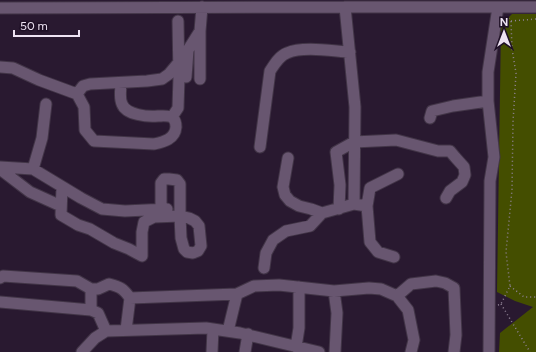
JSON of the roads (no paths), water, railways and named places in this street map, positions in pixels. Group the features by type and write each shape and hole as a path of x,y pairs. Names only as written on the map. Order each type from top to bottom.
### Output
{"street":[{"path":"200,79 200,31 202,7"},
{"path":"345,7 355,107 354,204"},
{"path":"489,352 490,182 494,156 488,101 488,72 498,7"},
{"path":"0,8 536,7"},
{"path":"172,118 178,108 178,21"},
{"path":"185,85 188,50 200,31"},
{"path":"260,147 270,72 275,63 286,53 306,49 350,52"},
{"path":"77,94 83,86 90,84 147,82 162,79 169,74 179,62"},
{"path":"0,67 13,68 39,80 77,94 84,108 85,130 94,141 154,144 170,139 176,127 175,121 167,116 140,115 127,110 121,103 121,83"},
{"path":"430,118 432,110 488,101"},
{"path":"33,169 42,138 46,104"},
{"path":"339,209 340,185 336,152 354,142 396,140 438,151 450,151 464,167 465,174 462,182 450,191 446,198"},
{"path":"288,158 283,187 285,194 290,201 298,206 322,213 354,204 367,206"},
{"path":"0,168 33,169 102,209 125,211 161,210 180,213"},
{"path":"0,168 30,192 61,206"},
{"path":"394,257 378,252 370,242 367,206 370,188 398,174"},
{"path":"161,210 161,183 164,179 177,180 180,184 180,213"},
{"path":"62,187 61,215 78,225 90,229 114,243 142,256 142,232 144,222 143,210"},
{"path":"144,222 154,217 180,213"},
{"path":"264,268 266,253 273,240 286,231 310,226 322,213"},
{"path":"0,278 3,276 77,281 91,289 98,289 109,284 120,287 125,290 130,298 126,330"},
{"path":"397,296 411,284 436,282 445,283 454,288 456,335 454,352"},
{"path":"130,298 237,294 254,286 279,285 334,291 370,288 381,290 397,296 408,310 414,340 411,352"},
{"path":"296,347 299,328 299,287"},
{"path":"91,289 91,310"},
{"path":"334,291 337,312 335,352"},
{"path":"228,331 237,294"},
{"path":"0,302 91,310 98,313 106,330"},
{"path":"82,352 95,338 106,330 206,328 248,334 313,351"},
{"path":"212,352 213,329"},
{"path":"245,352 248,334"}]}
